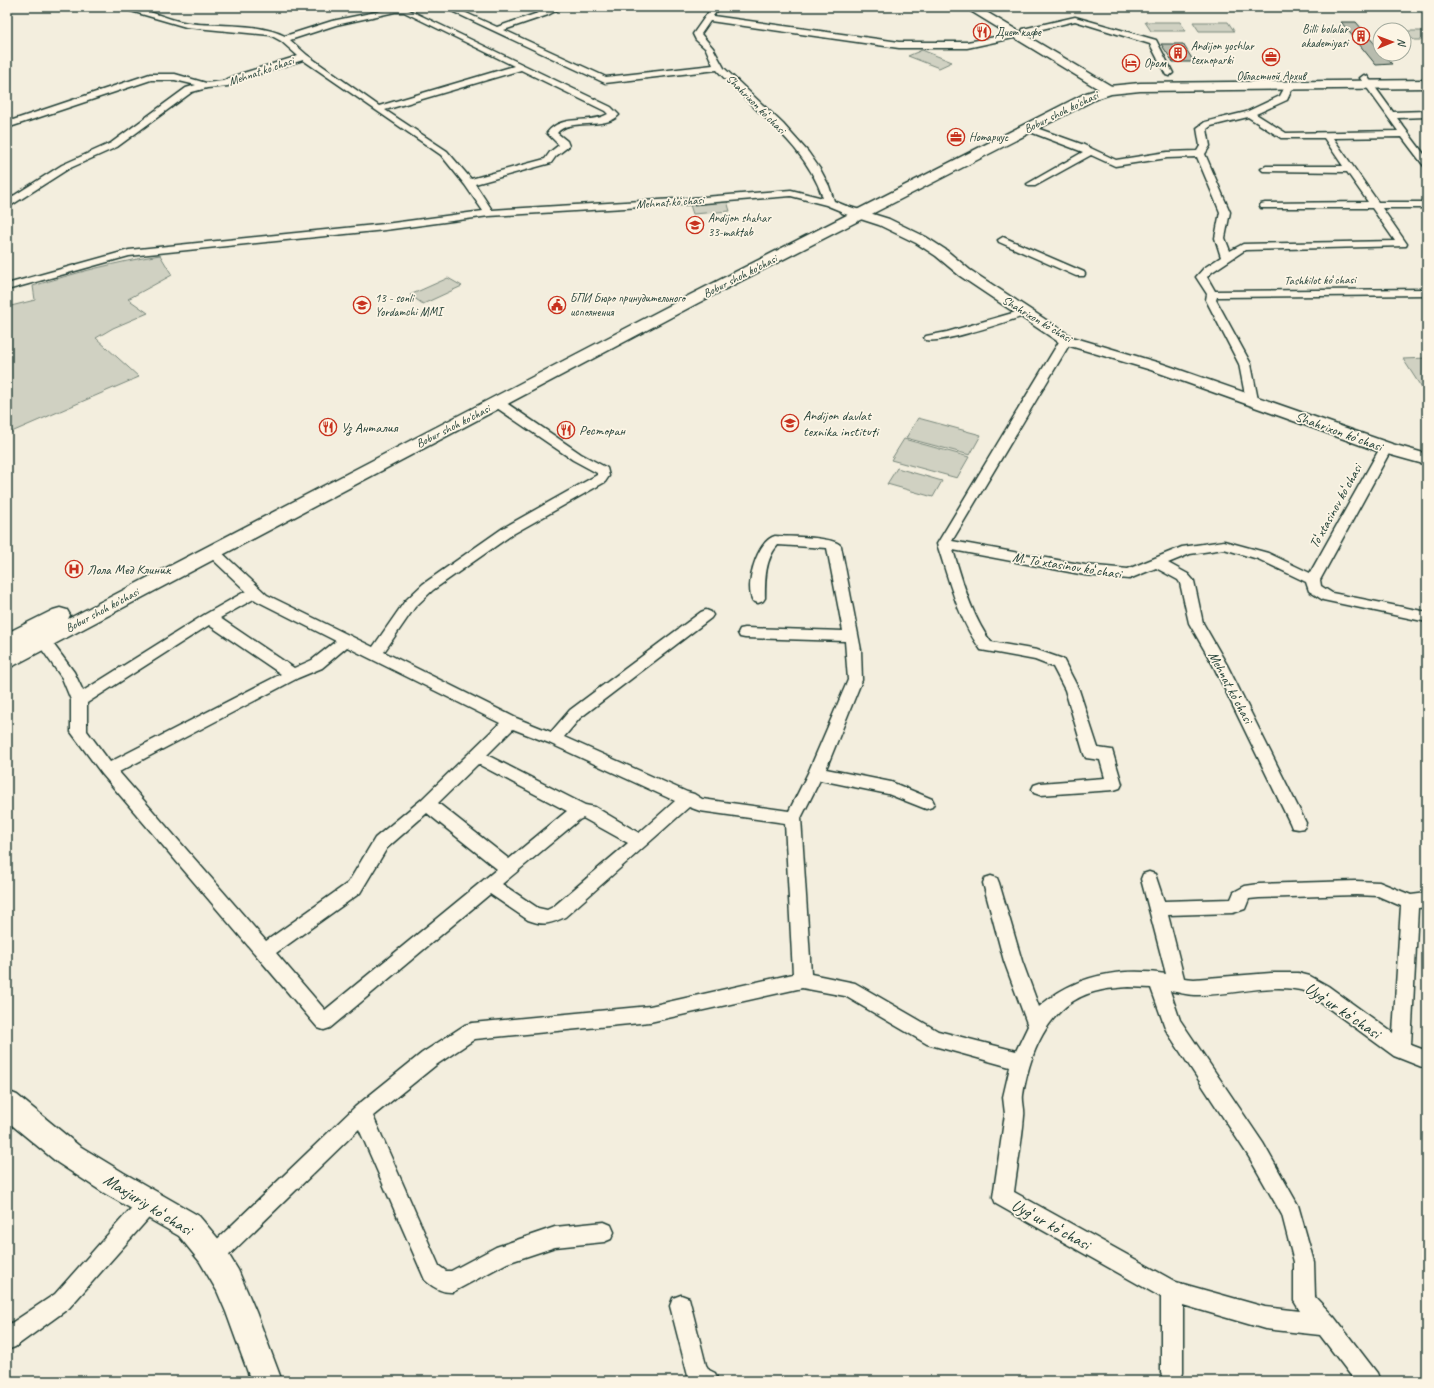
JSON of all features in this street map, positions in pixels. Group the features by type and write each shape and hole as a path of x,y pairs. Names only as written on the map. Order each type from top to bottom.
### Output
{"main road":[{"name":"Bobur shoh ko'chasi","path":"7,642 854,212 1028,128 1110,86 1290,85 1427,78"},
{"name":"Bobur shoh ko'chasi","path":"7,660 692,300 1072,94 1110,86 1152,80 1366,81 1427,84"}],"street":[{"path":"126,7 186,25 272,33 284,39 304,57"},
{"path":"447,7 605,80 719,67"},
{"path":"532,7 545,13"},
{"path":"497,30 559,7"},
{"name":"Shahrixon koʻchasi","path":"716,7 709,18 698,30 697,34 708,48 719,67 789,136 814,166 827,189 830,203"},
{"path":"970,7 1022,33"},
{"path":"985,7 1022,33 1110,86"},
{"path":"459,12 470,9"},
{"path":"284,39 335,23 402,10 608,109 614,114 604,119 564,125 555,128 552,133 564,143 564,146 553,154 548,161 468,183"},
{"path":"1071,10 1075,19"},
{"path":"709,18 899,44 967,45 1022,33 1075,19 1153,42 1169,74"},
{"name":"Mehnat koʻchasi","path":"7,205 36,184 65,167 114,145 189,90 207,85 225,84 243,76 304,57 444,153 489,212"},
{"path":"378,109 521,68"},
{"path":"7,124 150,77 175,77 207,85"},
{"path":"1366,81 1392,115 1403,134 1427,164"},
{"path":"1200,154 1205,146 1202,128 1204,125 1249,114 1284,98 1290,85"},
{"path":"1249,114 1284,136 1403,134"},
{"path":"1392,115 1427,114"},
{"path":"1028,128 1081,147 1115,163 1167,156 1200,154"},
{"path":"1252,400 1244,364 1211,300 1212,294 1201,277 1208,270 1243,247 1402,244 1326,135"},
{"path":"1032,184 1090,152"},
{"path":"1200,154 1225,212 1220,238 1227,258"},
{"path":"1266,169 1350,169"},
{"name":"Mehnat koʻchasi","path":"7,287 129,253 385,227 489,212 692,202 791,193 830,203 854,212"},
{"path":"1265,206 1427,205"},
{"name":"Shahrixon koʻchasi","path":"854,212 901,229 922,240 941,253 965,273 1066,340 1157,367 1386,448 1427,460"},
{"path":"1003,240 1080,274"},
{"name":"Tashkilot koʻchasi","path":"1212,294 1427,292"},
{"path":"930,338 948,335 1023,312"},
{"path":"1040,789 1114,784 1106,754 1092,754 1072,690 1058,663 1037,655 986,646 980,638 961,597 944,544 1066,340"},
{"path":"375,654 410,604 428,587 508,531 603,476 603,472 577,457 498,403"},
{"name":"Toʻxtasinov koʻchasi","path":"1313,580 1386,448"},
{"path":"758,598 759,566 771,543 775,540 830,544 834,546 850,636 854,650 855,680 816,773 794,818 802,980"},
{"name":"M. Toʻxtasinov koʻchasi","path":"944,544 1085,570 1129,574 1156,562 1193,549 1224,545 1263,556 1313,580 1314,588 1328,597 1427,617"},
{"path":"213,552 262,598 511,722 554,739 688,798 700,805 794,818"},
{"name":"Mehnat koʻchasi","path":"1156,562 1185,579 1196,623 1220,665 1298,823"},
{"path":"79,700 209,618 256,592"},
{"path":"554,739 575,714 706,615"},
{"path":"209,618 293,674"},
{"path":"745,633 850,636"},
{"path":"108,770 293,674 317,664 346,640"},
{"path":"43,641 69,676 79,700 79,732 108,770 324,1022 573,815 582,812 589,812 640,842"},
{"path":"264,952 354,888 381,843 427,804 477,757 511,722"},
{"path":"477,757 582,812"},
{"path":"816,773 891,788 926,803"},
{"path":"490,885 534,915 548,917 559,912 688,798"},
{"path":"427,804 509,869"},
{"path":"1149,879 1178,984"},
{"path":"991,883 1013,961 1037,1026"},
{"path":"1158,908 1233,906 1239,904 1240,897 1245,893 1259,891 1356,888 1379,889 1419,901 1401,1050"},
{"name":"Uygʻur koʻchasi","path":"1326,1325 1265,1318 1172,1291 1003,1198 1015,1114 1014,1097 1021,1061 1037,1026 1046,1012 1057,1003 1071,993 1100,982 1129,979 1158,981 1194,987 1298,980 1310,984 1322,992 1401,1050 1427,1060"},
{"path":"214,1256 362,1113 429,1059 472,1031 650,1014 802,980 849,989 934,1038 1021,1061"},
{"path":"1158,981 1172,1024 1256,1150 1292,1212 1304,1262 1305,1300 1369,1381"},
{"name":"Maxjuriy koʻchasi","path":"7,1104 68,1154 114,1183 189,1226 203,1241 214,1256 231,1287 264,1380"},
{"path":"362,1113 432,1273 441,1280 448,1282 453,1281 503,1254 555,1237 604,1232"},
{"path":"7,1339 62,1301 149,1203"},
{"path":"1172,1291 1172,1373"},
{"path":"681,1306 696,1368 701,1378 707,1381"}],"shaded area":[{"path":"1145,22 1180,22 1186,31 1151,31"},
{"path":"1193,22 1228,22 1234,31 1199,31"},
{"path":"1412,31 1427,31 1427,40 1414,40 1412,38"},
{"path":"922,50 952,62 939,68 908,56"},
{"path":"727,201 730,211 693,214 690,205"},
{"path":"160,255 172,275 128,299 148,313 113,328 96,338 139,377 7,434 7,307 35,300 33,286 96,268"},
{"path":"448,278 462,286 423,304 410,295"},
{"path":"1427,358 1427,396 1403,359"},
{"path":"918,418 981,435 970,455 906,438"},
{"path":"904,439 969,457 957,478 891,460"},
{"path":"897,468 942,481 933,497 887,484"}],"building":[{"name":"Billi bolalar akademiyasi","path":"1341,22 1356,22 1372,41 1372,60"},
{"name":"Andijon yoshlar texnoparki","path":"1161,44 1183,44 1194,62 1173,62"},
{"name":"Billi bolalar akademiyasi","path":"1374,62 1390,62 1392,64 1376,65"}],"place":[{"name":"Диет кафе","path":"982,32"},
{"name":"Billi bolalar akademiyasi","path":"1361,36"},
{"name":"Andijon yoshlar texnoparki","path":"1178,53"},
{"name":"Областной Архив","path":"1271,57"},
{"name":"Ором","path":"1131,63"},
{"name":"Нотариус","path":"956,137"},
{"name":"Andijon shahar 33-maktab","path":"695,225"},
{"name":"13 - sonli Yordamchi MMI","path":"362,305"},
{"name":"БПИ Бюро принудительного исполнения","path":"557,305"},
{"name":"Andijon davlat texnika instituti","path":"790,423"},
{"name":"Уз Анталия","path":"328,427"},
{"name":"Ресторан","path":"566,430"},
{"name":"Лола Мед Клиник","path":"74,569"}]}
